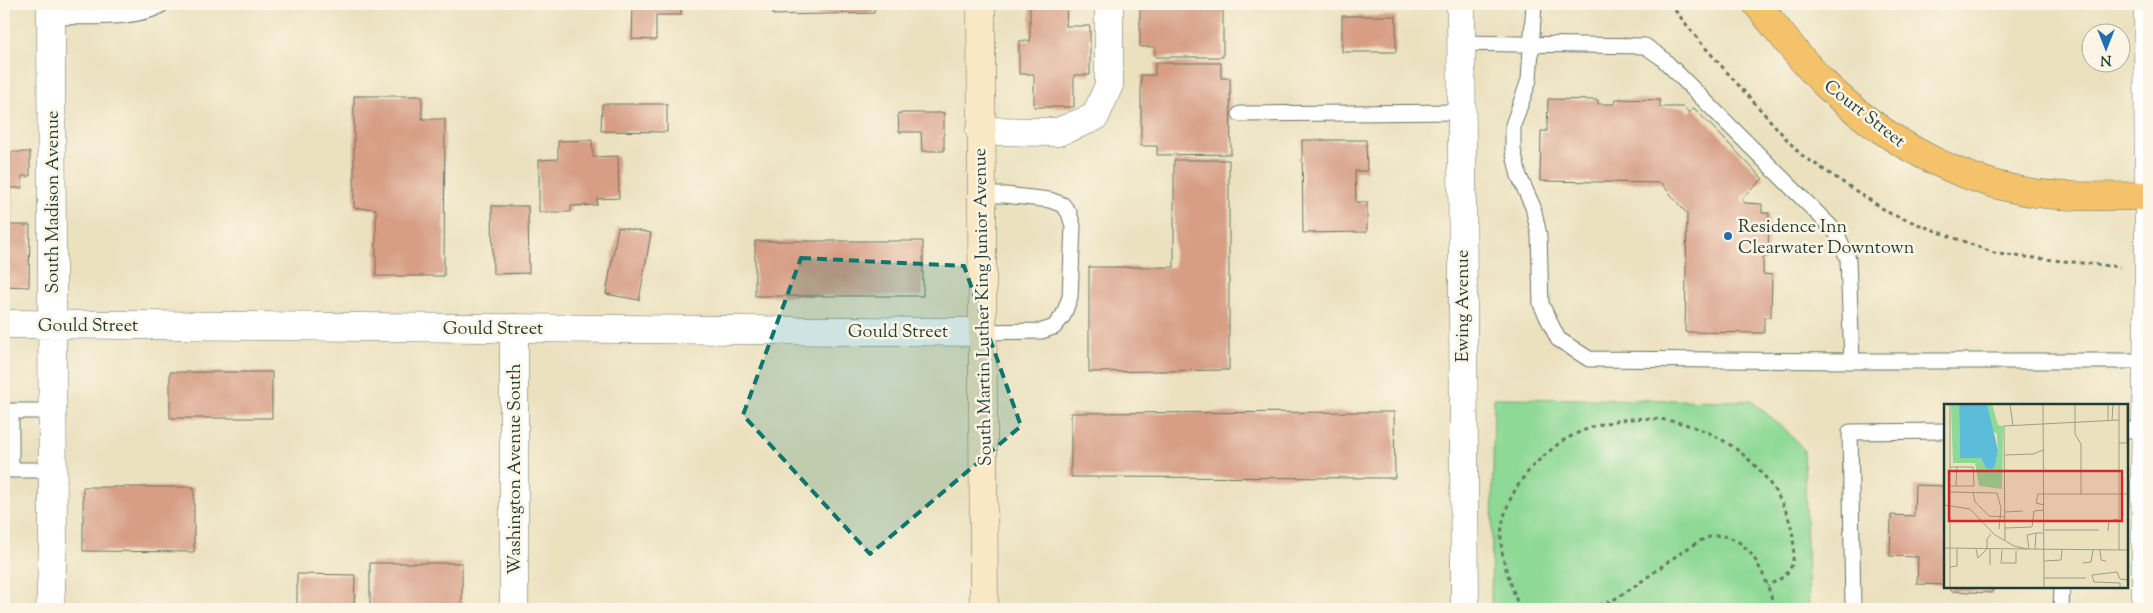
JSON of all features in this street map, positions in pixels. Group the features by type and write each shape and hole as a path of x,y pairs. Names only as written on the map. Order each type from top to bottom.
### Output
{"main road":[{"name":"Court Street","path":"1757,4 1826,84 1866,119 1900,143 1934,160 1970,176 2036,192 2080,196 2149,196"}],"street":[{"name":"South Martin Luther King Junior Avenue","path":"981,4 980,131 984,609"},
{"path":"980,131 1058,132 1095,117 1108,85 1108,4"},
{"name":"Ewing Avenue","path":"1461,4 1465,609"},
{"path":"2146,609 2147,469 2136,430 2147,361 2149,308 2148,4"},
{"name":"South Madison Avenue","path":"50,609 53,544 51,10"},
{"name":"Gould Street","path":"4,324 983,332"},
{"name":"Washington Avenue South","path":"514,328 514,609"}],"lane":[{"path":"51,10 130,14 156,9 162,4"},
{"path":"1534,4 1529,80 1513,125 1513,150 1519,176 1533,207 1539,234 1540,304 1558,339 1589,359 2147,361"},
{"path":"1460,43 1645,46 1661,57 1836,232 1848,259 1852,361"},
{"path":"1240,114 1461,112"},
{"path":"981,195 1005,195 1050,200 1063,205 1069,213 1073,226 1070,297 1063,316 1054,327 1042,331 983,332"},
{"path":"53,411 11,411 11,470 53,470"},
{"path":"1853,609 1850,432 1944,431"},
{"path":"2061,609 2062,588"}],"path":[{"path":"1670,4 1700,43 1800,154 1891,214 1997,254 2103,266 2149,268"},
{"path":"1519,609 1502,552 1500,529 1508,506 1521,480 1540,459 1564,439 1599,424 1642,417 1684,423 1721,438 1749,459 1775,489 1791,523 1794,551 1788,573 1768,586"},
{"path":"1566,609 1610,602 1699,542 1714,536 1729,539 1743,545 1754,558 1768,586 1775,609"},
{"path":"1610,602 1613,609"}],"highlighted area":[{"path":"801,258 964,266 1021,426 870,554 743,415"}],"green space":[{"path":"1494,398 1751,401 1784,428 1804,450 1809,609 1491,609"}],"building":[{"path":"633,4 681,4 681,15 656,15 656,40 632,39"},
{"path":"773,4 874,4 874,13 773,15"},
{"path":"1030,4 1067,4 1066,26 1090,26 1090,75 1074,75 1074,107 1034,107 1034,74 1019,74 1019,41 1030,41"},
{"path":"1140,4 1223,4 1223,57 1155,57 1155,47 1140,47"},
{"path":"1342,16 1396,16 1396,52 1342,52"},
{"path":"1155,63 1221,63 1221,78 1230,78 1231,154 1157,155 1157,146 1141,146 1141,75 1155,75"},
{"path":"354,96 422,96 422,119 445,119 444,276 376,276 376,209 354,208"},
{"name":"Residence Inn Clearwater Downtown","path":"1548,99 1598,100 1598,104 1615,104 1616,99 1660,100 1660,107 1684,107 1689,113 1694,108 1763,179 1741,199 1745,203 1762,204 1762,213 1769,213 1768,257 1763,257 1763,274 1772,275 1771,317 1764,317 1764,333 1685,332 1687,214 1661,183 1540,181 1541,131 1547,131"},
{"path":"602,104 667,104 667,132 601,131"},
{"path":"898,113 944,113 944,151 922,151 921,132 899,132"},
{"path":"592,140 593,157 618,156 619,198 597,199 597,205 571,206 571,212 539,212 539,160 558,159 558,141"},
{"path":"1302,140 1366,140 1367,171 1355,171 1356,202 1367,202 1367,232 1303,233"},
{"path":"4,152 30,152 30,176 22,176 22,188 10,188 10,225 30,225 29,287 4,286"},
{"path":"1174,160 1229,160 1229,370 1089,372 1089,267 1174,267"},
{"path":"492,206 528,206 529,273 493,274"},
{"path":"618,227 651,233 639,300 606,294"},
{"path":"755,241 923,241 923,296 755,296"},
{"path":"170,372 272,372 272,418 170,418"},
{"path":"1394,412 1395,478 1071,477 1071,413"},
{"path":"1915,485 1944,486 1944,585 1917,584 1918,557 1890,556 1891,515 1914,516"},
{"path":"83,487 194,487 194,552 83,551"},
{"path":"370,563 462,563 462,609 370,609"},
{"path":"297,574 355,575 354,609 297,609"},
{"path":"1951,588 1993,588 1992,593 1951,591"}],"place":[{"name":"Residence Inn Clearwater Downtown","path":"1728,236"}]}
